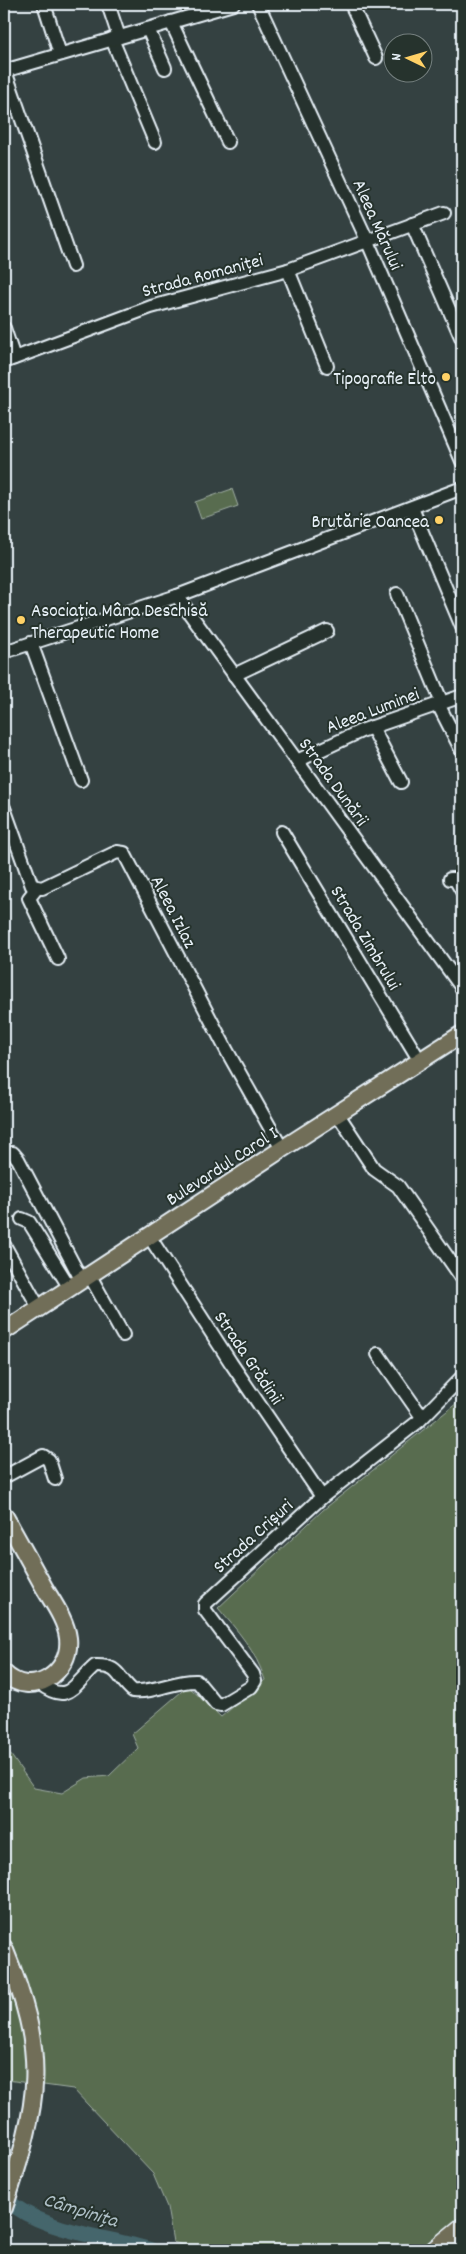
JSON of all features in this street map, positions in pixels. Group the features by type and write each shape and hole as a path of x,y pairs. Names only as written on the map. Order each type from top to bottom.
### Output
{"highway":[{"path":"435,2250 462,2228"},
{"path":"451,2250 462,2242"}],"main road":[{"name":"Bulevardul Carol I","path":"4,1331 337,1113 462,1034"},
{"path":"4,1515 59,1613 68,1638 66,1658 62,1667 49,1679 39,1683 23,1684 4,1673"},
{"path":"4,1948 24,2000 34,2045 34,2095 21,2157 4,2208"}],"street":[{"path":"44,4 60,54"},
{"path":"108,4 116,38 155,142"},
{"path":"73,266 4,71 233,4"},
{"name":"Aleea Mărului","path":"258,4 367,240 462,460"},
{"path":"351,4 376,58"},
{"path":"172,22 228,142"},
{"path":"148,28 165,68"},
{"name":"Strada Romaniței","path":"9,360 151,306 288,270 444,213"},
{"path":"412,224 462,338"},
{"path":"288,270 327,366"},
{"path":"4,328 9,360"},
{"path":"4,652 177,596 462,488"},
{"path":"412,508 462,627"},
{"path":"398,594 440,704 462,751"},
{"name":"Strada Dunării","path":"177,596 462,988"},
{"path":"234,675 327,631"},
{"path":"31,643 81,780"},
{"name":"Aleea Luminei","path":"297,761 372,727 462,696"},
{"path":"372,727 401,782"},
{"path":"4,808 29,882 37,888 29,898 58,959"},
{"name":"Strada Zimbrului","path":"282,832 420,1061"},
{"name":"Aleea Izlaz","path":"37,888 48,886 117,852 124,853 227,1051 282,1149"},
{"path":"450,879 455,879 462,891"},
{"path":"337,1113 374,1169 398,1186 462,1278"},
{"path":"5,1154 13,1153 18,1159 81,1282"},
{"path":"22,1219 29,1222 81,1282 123,1335"},
{"name":"Strada Grădinii","path":"149,1236 230,1363 322,1497"},
{"path":"4,1245 39,1308"},
{"path":"378,1354 422,1417"},
{"name":"Strada Crișuri","path":"39,1683 48,1691 58,1695 66,1693 95,1666 103,1666 115,1669 133,1691 144,1692 188,1681 197,1682 216,1704 221,1706 254,1684 253,1674 205,1610 205,1604 322,1497 357,1471 422,1417 462,1377"},
{"path":"4,1477 43,1456 49,1460 55,1479"}],"green space":[{"path":"232,489 238,506 201,519 195,502"},
{"path":"462,1399 462,2250 197,2250 173,2242 167,2207 153,2174 73,2089 7,2080 4,2073 4,1739 8,1751 34,1788 62,1793 86,1778 109,1776 138,1748 132,1734 188,1686 221,1717 265,1680 251,1650 218,1608 323,1510"}],"waterway":[{"name":"Câmpinița","path":"4,2198 20,2210 55,2226 151,2250"}],"place":[{"name":"Tipografie Elto","path":"446,377"},
{"name":"Brutărie Oancea","path":"439,520"},
{"name":"Asociația Mâna Deschisă Therapeutic Home","path":"21,620"}]}
